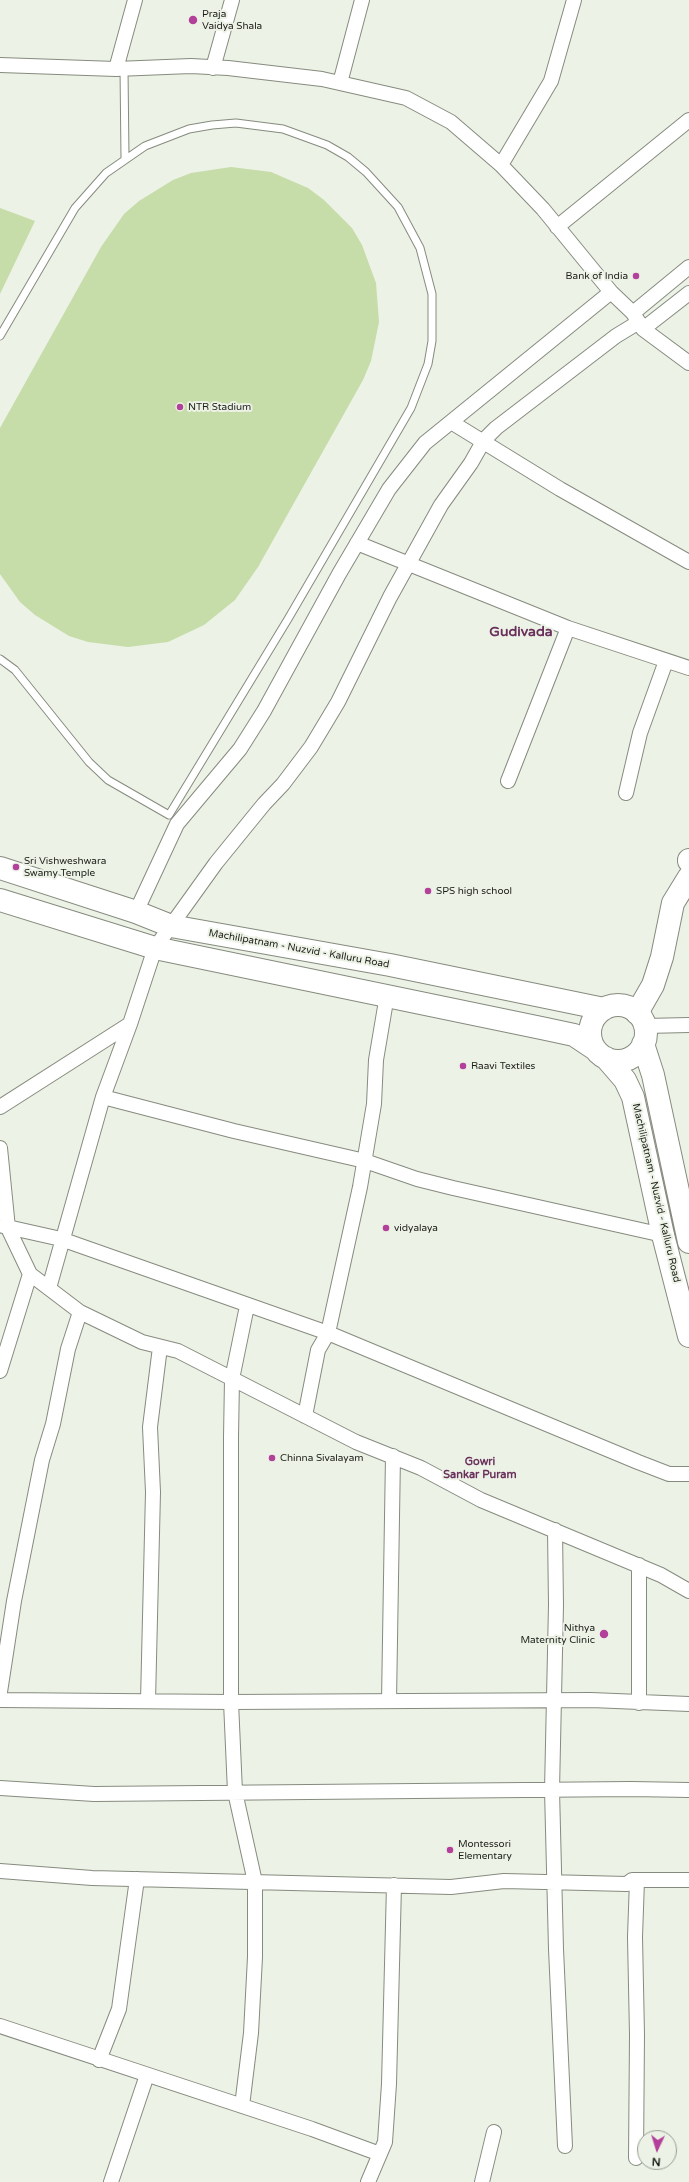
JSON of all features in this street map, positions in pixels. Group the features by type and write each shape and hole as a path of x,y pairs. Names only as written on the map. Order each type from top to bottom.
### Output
{"main road":[{"name":"Machilipatnam - Nuzvid - Kalluru Road","path":"0,868 136,912 171,926 390,965 604,1009"},
{"path":"689,877 672,903 662,957 642,1028 639,1051 628,1058 615,1060 601,1053 591,1041 592,1023 604,1009 621,1005 642,1028 689,1242"},
{"name":"Machilipatnam - Nuzvid - Kalluru Road","path":"0,900 155,948 387,994 574,1035 601,1053 625,1080 633,1096 664,1235 689,1336"}],"street":[{"path":"120,69 135,0"},
{"path":"213,68 232,0"},
{"path":"340,83 362,0"},
{"path":"501,165 552,81 574,0"},
{"path":"0,65 120,69 191,66 261,71 340,83 406,98 451,122 501,165 638,321 689,363"},
{"path":"557,227 689,120"},
{"path":"638,321 689,267"},
{"path":"136,912 177,824 240,749 264,711 357,543 389,489 425,443 611,292"},
{"path":"49,1288 103,1097 130,1024 155,948 216,863 264,804 283,784 310,747 338,702 390,597 440,505 471,463 484,440 507,419 616,336 638,321 689,293"},
{"path":"450,422 484,440 560,489 689,562"},
{"path":"357,543 568,628 689,668"},
{"path":"508,781 568,628"},
{"path":"626,793 640,734 666,661"},
{"path":"305,1416 318,1350 328,1334 365,1162 374,1104 376,1060 387,994"},
{"path":"0,1107 130,1024"},
{"path":"642,1028 689,1025"},
{"path":"103,1097 234,1131 365,1162 417,1179 453,1188 664,1235"},
{"path":"0,1148 4,1226 30,1274 80,1312 142,1342 178,1352 356,1442 421,1468 481,1500 639,1565 689,1591"},
{"path":"4,1226 62,1239 328,1334 638,1462 669,1474 689,1474"},
{"path":"0,1371 30,1274"},
{"path":"242,2106 251,2033 256,1956 255,1882 235,1792 231,1702 232,1379 247,1306"},
{"path":"0,1692 14,1601 42,1460 53,1424 68,1349 80,1312"},
{"path":"148,1701 153,1492 150,1427 160,1346"},
{"path":"389,1701 393,1456"},
{"path":"555,1530 556,1605 552,1790 556,1883 556,1949 565,2146"},
{"path":"639,1565 639,1703"},
{"path":"0,1700 231,1702 591,1700 689,1704"},
{"path":"0,1788 94,1794 689,1790"},
{"path":"0,1871 54,1876 137,1879 451,1886 504,1881 627,1884 632,1880 689,1880"},
{"path":"99,2060 119,2009 137,1879"},
{"path":"636,2158 637,2035 635,1937 637,1880"},
{"path":"368,2182 385,2142 389,2084 394,1885"},
{"path":"0,2026 99,2060 242,2106 380,2154"},
{"path":"111,2182 147,2075"},
{"path":"482,2182 494,2132"}],"lane":[{"path":"120,69 124,158"},
{"path":"0,336 75,208 106,173 124,158 145,146 189,129 236,123 283,128 327,145 348,157 366,172 398,207 420,248 432,294 432,341 428,364 411,408 292,613 169,815 108,780 89,762 15,670 0,659"}],"green space":[{"path":"231,167 271,172 308,188 324,200 352,228 362,245 376,283 379,322 371,361 363,380 258,567 235,600 204,625 168,642 128,647 88,642 69,636 35,615 20,602 0,574 0,428 101,247 124,214 139,201 173,180 191,173"},
{"path":"0,208 35,221 0,294"}],"place":[{"name":"Praja Vaidya Shala","path":"193,20"},
{"name":"Bank of India","path":"636,276"},
{"name":"NTR Stadium","path":"180,407"},
{"name":"Sri Vishweshwara Swamy Temple","path":"16,867"},
{"name":"SPS high school","path":"428,891"},
{"name":"Raavi Textiles","path":"463,1066"},
{"name":"vidyalaya","path":"386,1228"},
{"name":"Chinna Sivalayam","path":"272,1458"},
{"name":"Nithya Maternity Clinic","path":"604,1634"},
{"name":"Montessori Elementary","path":"450,1850"}],"district":[{"name":"Gudivada","path":"521,632"},
{"name":"Gowri Sankar Puram","path":"480,1468"}]}
